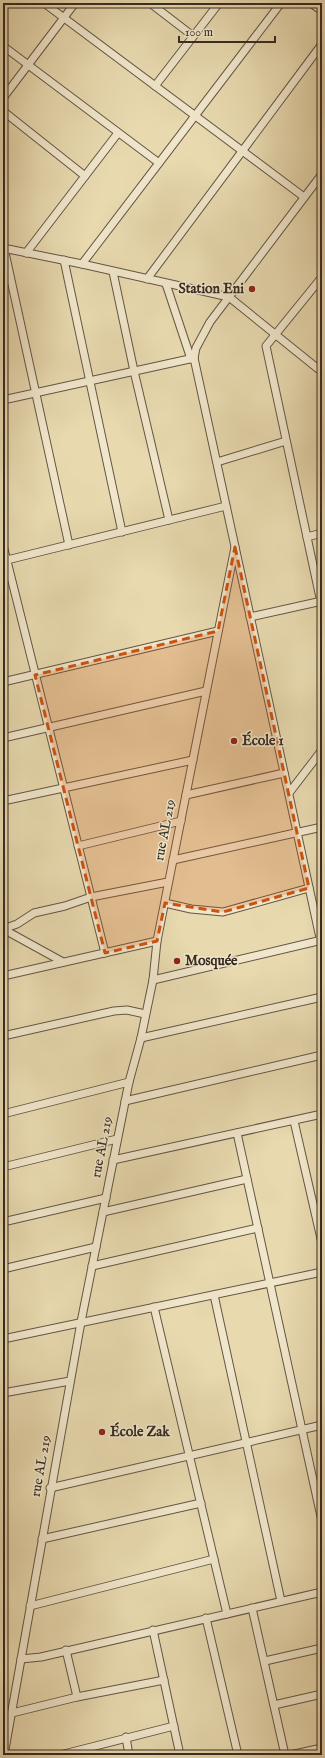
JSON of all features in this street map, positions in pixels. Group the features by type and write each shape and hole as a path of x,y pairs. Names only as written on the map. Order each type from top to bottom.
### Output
{"street":[{"path":"44,3 304,197"},
{"path":"3,98 75,3"},
{"path":"150,3 193,36"},
{"path":"155,86 219,3"},
{"path":"82,264 281,3"},
{"path":"311,3 322,11"},
{"path":"147,279 322,44"},
{"path":"3,46 159,163"},
{"path":"3,111 85,176"},
{"path":"26,253 118,133"},
{"path":"192,359 196,348 210,322 322,174"},
{"path":"69,545 3,248 229,297 322,372"},
{"path":"64,260 122,532"},
{"path":"112,272 169,520"},
{"path":"250,617 322,603 266,346 322,277"},
{"path":"154,980 321,942 217,462 192,359 166,284"},
{"path":"3,400 192,359"},
{"path":"217,462 286,442"},
{"path":"5,561 226,506"},
{"path":"307,537 322,533"},
{"path":"3,545 5,561 104,953"},
{"name":"rue AL 219","path":"4,1755 50,1488 81,1322 129,1082 154,980 157,941 168,882 235,547"},
{"path":"3,682 218,631"},
{"path":"3,738 206,691"},
{"path":"289,793 322,750"},
{"path":"3,801 193,760"},
{"path":"186,795 284,773"},
{"path":"78,846 180,821"},
{"path":"173,860 322,827"},
{"path":"3,929 17,924 34,912 65,906 91,897 168,882"},
{"path":"165,903 191,910 223,912 309,888"},
{"path":"3,929 63,962"},
{"path":"3,976 157,941"},
{"path":"141,1038 322,997"},
{"path":"3,1036 114,1011 127,1010 145,1014"},
{"path":"125,1101 322,1055"},
{"path":"3,1114 129,1082"},
{"path":"113,1160 322,1114"},
{"path":"294,1121 322,1243"},
{"path":"237,1133 322,1521"},
{"path":"3,1166 117,1139"},
{"path":"103,1212 247,1179"},
{"path":"3,1222 106,1198"},
{"path":"92,1266 258,1228"},
{"path":"3,1269 96,1248"},
{"path":"3,1339 322,1272"},
{"path":"214,1295 281,1601"},
{"path":"154,1307 227,1614"},
{"path":"3,1393 70,1381"},
{"path":"50,1488 322,1424"},
{"path":"42,1539 201,1503"},
{"path":"30,1606 214,1559"},
{"path":"21,1659 41,1657 322,1592"},
{"path":"252,1608 285,1755"},
{"path":"206,1618 238,1755"},
{"path":"153,1630 180,1755"},
{"path":"264,1661 322,1648"},
{"path":"66,1650 77,1697"},
{"path":"12,1713 77,1697 164,1680"},
{"path":"274,1705 322,1694"},
{"path":"60,1755 174,1726"},
{"path":"126,1737 129,1755"},
{"path":"290,1755 322,1748"}],"highlighted area":[{"path":"235,547 309,888 223,912 165,903 157,941 105,953 35,675 218,631"}],"place":[{"name":"Station Eni","path":"252,289"},
{"name":"École 1","path":"234,741"},
{"name":"Mosquée","path":"177,961"},
{"name":"École Zak","path":"102,1432"}]}
